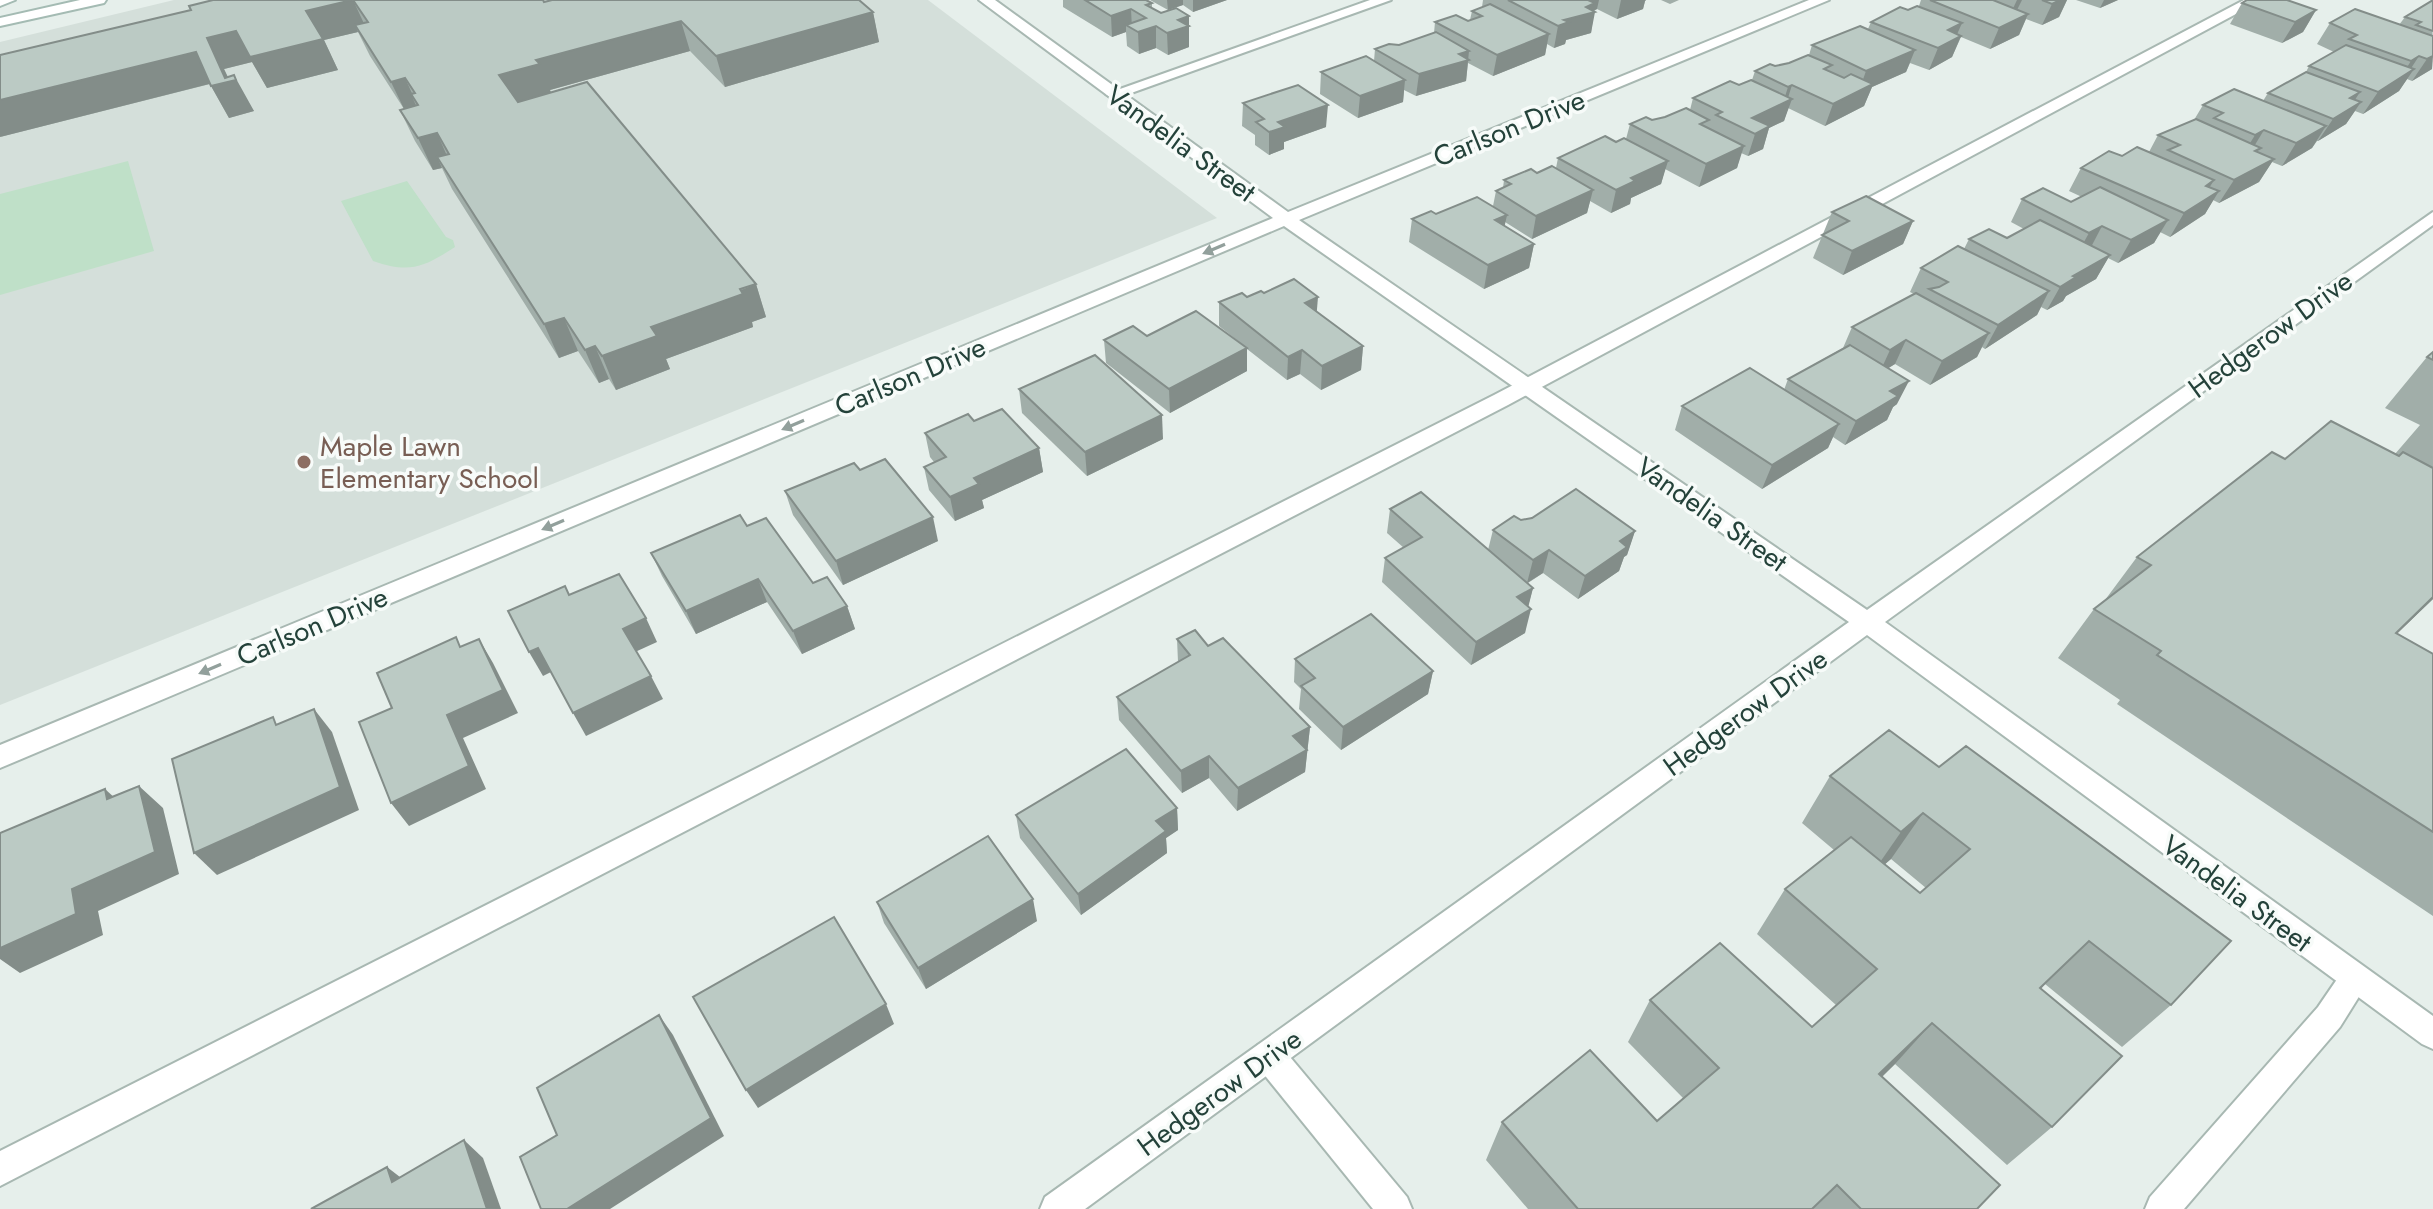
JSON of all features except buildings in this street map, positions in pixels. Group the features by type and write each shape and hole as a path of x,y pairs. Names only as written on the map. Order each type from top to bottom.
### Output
{"street":[{"path":"0,2 8,0"},
{"path":"0,22 99,0"},
{"name":"Vandelia Street","path":"986,0 1286,219 1867,622 2433,1034"},
{"path":"1114,94 1384,0"},
{"name":"Carlson Drive","path":"0,757 1286,219 1822,0"},
{"path":"0,1169 1529,386 2255,0"},
{"name":"Hedgerow Drive","path":"1057,1209 1867,622 2433,217"},
{"path":"2162,1209 2329,1017 2355,979"},
{"path":"1269,1056 1395,1209"}],"shaded area":[{"name":"Maple Lawn Elementary School","path":"174,0 928,0 1217,218 0,705 0,42"}],"green space":[{"path":"128,161 154,251 0,295 0,194"},
{"path":"407,181 446,237 453,240 455,247 425,264 407,268 373,261 341,201"}],"place":[{"name":"Maple Lawn Elementary School","path":"304,462"}]}
